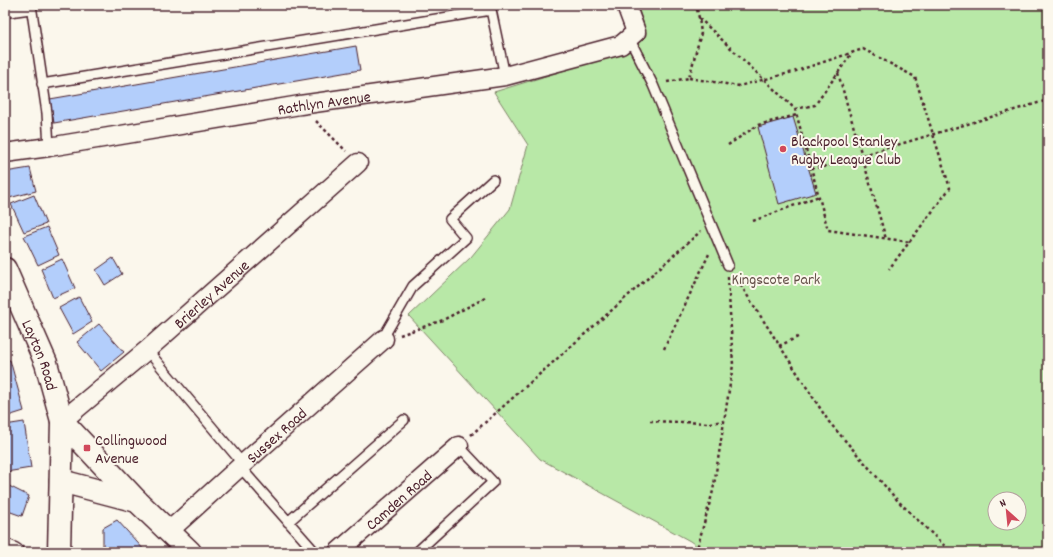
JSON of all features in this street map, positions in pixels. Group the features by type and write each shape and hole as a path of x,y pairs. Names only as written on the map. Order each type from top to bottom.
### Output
{"street":[{"path":"5,8 26,5"},
{"path":"626,5 632,35"},
{"name":"Rathlyn Avenue","path":"5,153 300,105 505,76 621,45 632,35"},
{"name":"Brierley Avenue","path":"62,421 147,350 358,163"},
{"name":"Layton Road","path":"5,269 46,363 62,421 61,481 137,501"},
{"name":"Sussex Road","path":"169,531 241,465 384,339"},
{"name":"Layton Road","path":"62,421 137,501 190,552"},
{"name":"Camden Road","path":"338,552 459,446"},
{"path":"59,552 61,481"},
{"path":"5,548 14,552"}],"lane":[{"path":"31,5 47,114 49,147"},
{"path":"42,84 491,7 505,76"},
{"path":"632,35 728,265"},
{"path":"384,339 387,331 413,286 466,238 450,219 493,180"},
{"path":"147,350 288,522 315,552"},
{"path":"288,522 404,420"},
{"path":"417,552 493,482 459,446"}],"path":[{"path":"689,78 701,33 696,5"},
{"path":"699,18 795,109 828,230 910,242"},
{"path":"653,85 689,78 739,86 793,72 863,49 915,77 950,188 889,268"},
{"path":"795,109 815,105 852,53"},
{"path":"838,73 886,238"},
{"path":"811,168 823,167 862,156 1048,100"},
{"path":"300,105 358,163"},
{"path":"728,145 758,125 797,115"},
{"path":"753,221 819,196"},
{"path":"459,446 710,223"},
{"path":"664,349 716,237"},
{"path":"728,265 829,422 898,501 951,552"},
{"path":"696,552 713,491 733,365 728,265"},
{"path":"384,339 443,320 485,298"},
{"path":"779,346 800,336"},
{"path":"650,421 724,422"}],"green space":[{"name":"Kingscote Park","path":"637,5 1048,5 1048,552 705,552 690,541 540,459 409,316 471,257 510,209 528,145 494,92 627,51 644,35 644,24"}],"building":[{"path":"356,46 360,70 54,123 50,99"},
{"name":"Blackpool Stanley Rugby League Club","path":"793,117 816,193 779,204 758,127"},
{"path":"30,168 36,191 9,198 5,186 5,172"},
{"path":"34,195 46,224 24,232 11,204"},
{"path":"47,227 59,255 38,265 24,236"},
{"path":"113,258 122,274 105,285 96,270"},
{"path":"62,259 75,288 53,298 41,269"},
{"path":"79,297 92,322 73,334 59,308"},
{"path":"99,324 124,352 101,371 77,342"},
{"path":"10,360 24,411 5,417 5,361"},
{"path":"24,422 31,468 6,472 5,425"},
{"path":"5,484 29,496 22,516 5,510"},
{"path":"117,520 146,552 103,552 103,528"}],"place":[{"name":"Blackpool Stanley Rugby League Club","path":"783,149"},
{"name":"Collingwood Avenue","path":"87,448"}]}
